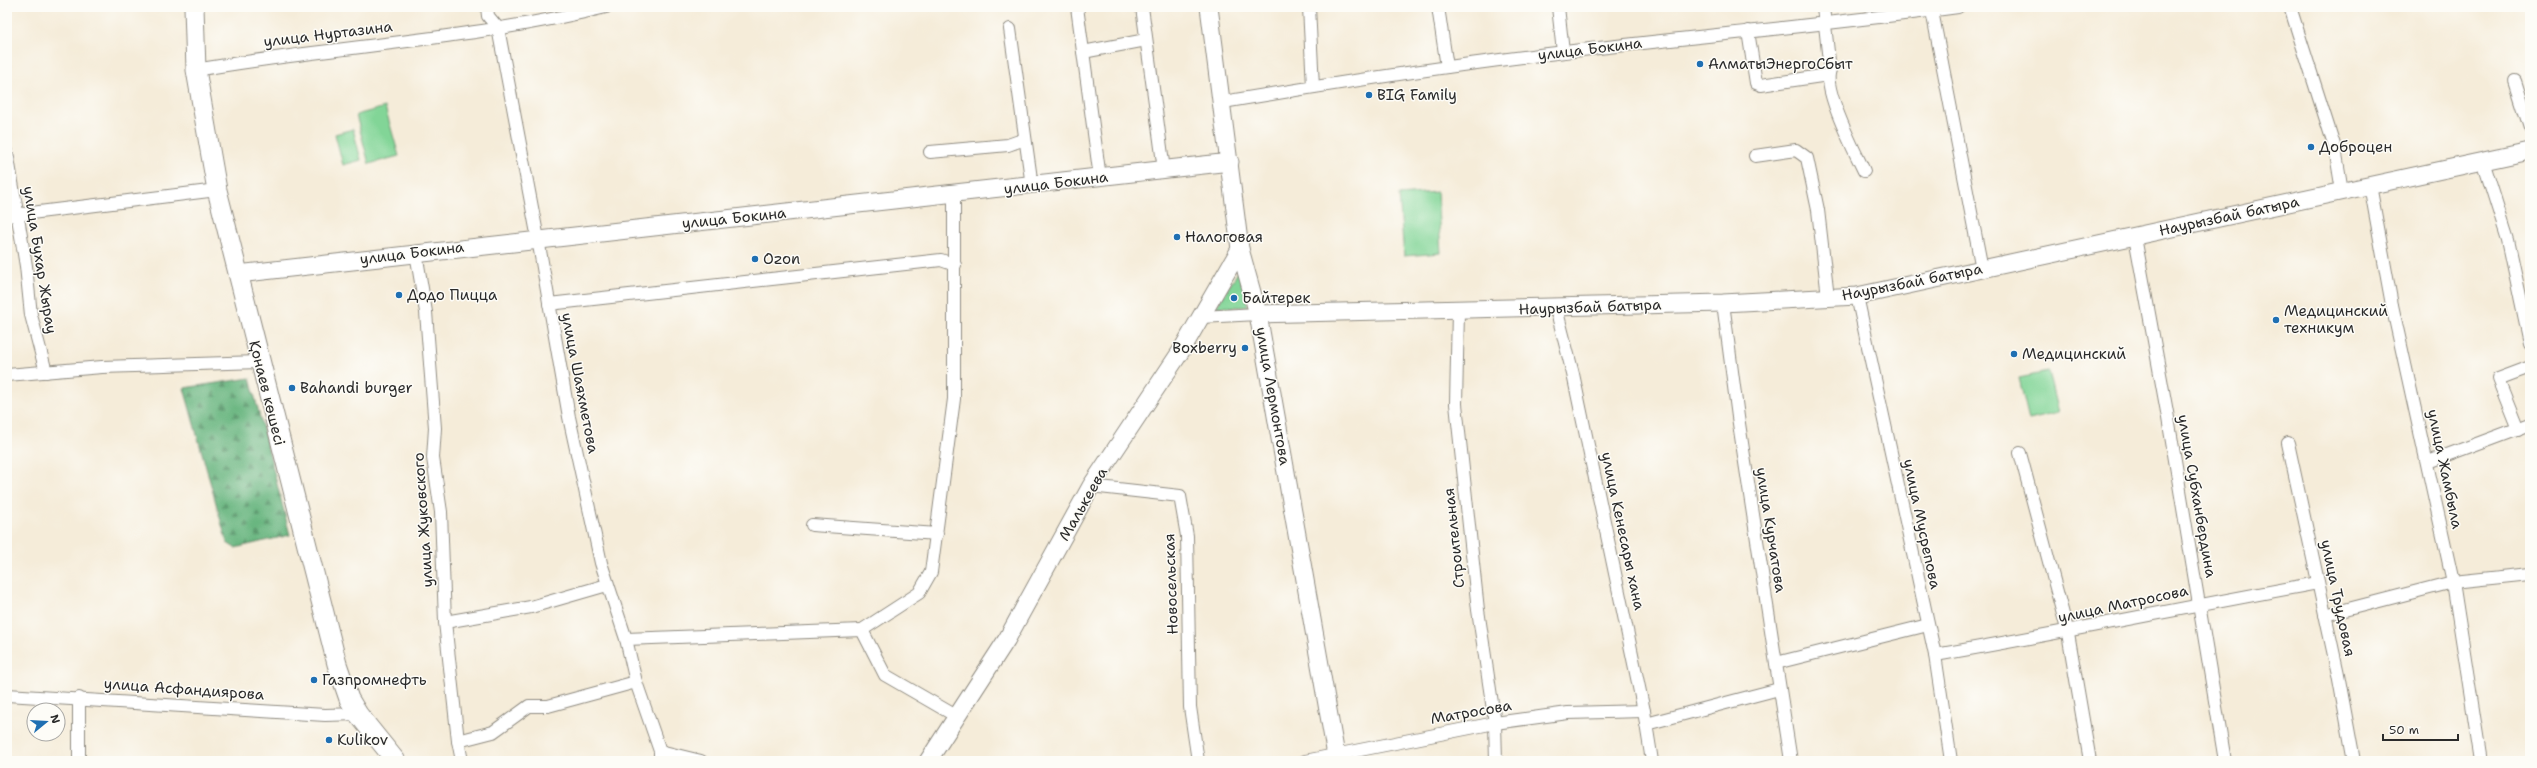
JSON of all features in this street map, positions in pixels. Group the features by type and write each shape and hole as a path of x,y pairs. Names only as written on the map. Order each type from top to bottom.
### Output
{"main road":[{"name":"Қонаев көшесі","path":"194,7 196,70 217,190 259,362 337,664 349,698 358,714 396,761"},
{"name":"улица Лермонтова","path":"1209,7 1223,102 1240,249 1258,314 1336,758"},
{"name":"Наурызбай батыра","path":"1258,314 1458,311 1723,303 1856,296 2530,151"},
{"name":"улица Бокина","path":"238,274 538,239 954,196 1230,162"},
{"name":"Малькеева","path":"928,761 956,716 1008,639 1091,486 1201,317 1240,249"}],"street":[{"name":"улица Шаяхметова","path":"487,7 488,16 498,28 538,239 569,417 607,585 626,639 636,682 660,756"},
{"name":"улица Нуртазина","path":"196,70 261,58 545,22 567,12 606,7"},
{"path":"1077,7 1100,178"},
{"path":"1142,7 1164,170"},
{"path":"1309,7 1313,87"},
{"path":"1438,7 1447,67"},
{"path":"1558,7 1564,52"},
{"path":"1823,7 1830,70 1828,75 1842,128 1864,171"},
{"name":"улица Бокина","path":"1223,102 1447,67 1824,22 1862,20 1958,7"},
{"path":"2290,7 2335,148 2342,191"},
{"path":"1932,11 1982,269"},
{"path":"1010,29 1032,186"},
{"path":"1748,31 1756,83 1761,85 1828,75"},
{"path":"1083,52 1146,40"},
{"path":"2515,81 2530,128"},
{"path":"930,152 1008,145 1026,139"},
{"path":"1755,156 1796,150 1807,158 1818,210 1828,297"},
{"name":"улица Бухар Жырау","path":"7,152 13,216 31,315 46,372"},
{"path":"2483,161 2508,240 2530,344"},
{"name":"улица Жамбыла","path":"2370,185 2392,305 2428,462 2453,582 2481,761"},
{"path":"13,216 217,190"},
{"path":"626,639 862,630 919,592 932,572 954,400 954,196"},
{"name":"улица Субханбердина","path":"2135,237 2225,761"},
{"name":"улица Жуковского","path":"416,253 426,312 436,428 433,458 441,512 445,622 458,741 462,761"},
{"path":"549,304 941,260 955,265"},
{"name":"улица Мусрепова","path":"1856,296 1935,655 1951,761"},
{"name":"улица Курчатова","path":"1723,303 1738,417 1791,761"},
{"name":"улица Кенесары хана","path":"1556,308 1573,374 1644,711 1652,761"},
{"name":"Строительная","path":"1458,311 1456,404 1478,610 1496,723 1496,761"},
{"path":"1201,317 1258,314"},
{"path":"7,375 259,362"},
{"path":"2428,462 2527,427 2498,379 2530,367"},
{"name":"улица Трудовая","path":"2288,443 2325,615 2354,761"},
{"path":"2020,453 2068,633 2090,761"},
{"name":"Новосельская","path":"1091,486 1180,496 1187,536 1190,707 1198,761"},
{"path":"812,525 937,534"},
{"path":"2325,615 2453,582 2530,574"},
{"name":"улица Матросова","path":"1935,655 2068,633 2199,604 2318,583"},
{"path":"445,622 531,607 607,585"},
{"path":"1776,663 1928,625"},
{"path":"862,630 884,675 956,716"},
{"path":"458,741 493,732 529,706 548,706 636,682"},
{"path":"1646,724 1779,690"},
{"name":"улица Асфандиярова","path":"7,695 79,698 325,715 358,714"},
{"path":"79,698 79,761"},
{"name":"Матросова","path":"1305,761 1336,758 1496,723 1568,713 1644,711"},
{"path":"660,756 701,761"}],"green space":[{"path":"385,107 399,156 369,164 356,115"},
{"path":"353,129 361,160 343,165 335,134"},
{"path":"1437,192 1441,253 1404,256 1399,195"},
{"path":"1240,269 1248,307 1216,307"},
{"path":"2048,372 2058,413 2029,420 2019,378"},
{"path":"250,378 290,535 235,548 227,543 184,388"}],"place":[{"name":"АлматыЭнергоСбыт","path":"1700,64"},
{"name":"BIG Family","path":"1369,95"},
{"name":"Доброцен","path":"2311,147"},
{"name":"Налоговая","path":"1177,237"},
{"name":"Ozon","path":"755,259"},
{"name":"Додо Пицца","path":"399,295"},
{"name":"Байтерек","path":"1234,298"},
{"name":"Медицинский техникум","path":"2276,320"},
{"name":"Boxberry","path":"1245,348"},
{"name":"Медицинский","path":"2014,354"},
{"name":"Bahandi burger","path":"292,388"},
{"name":"Газпромнефть","path":"314,680"},
{"name":"Kulikov","path":"329,740"}]}
